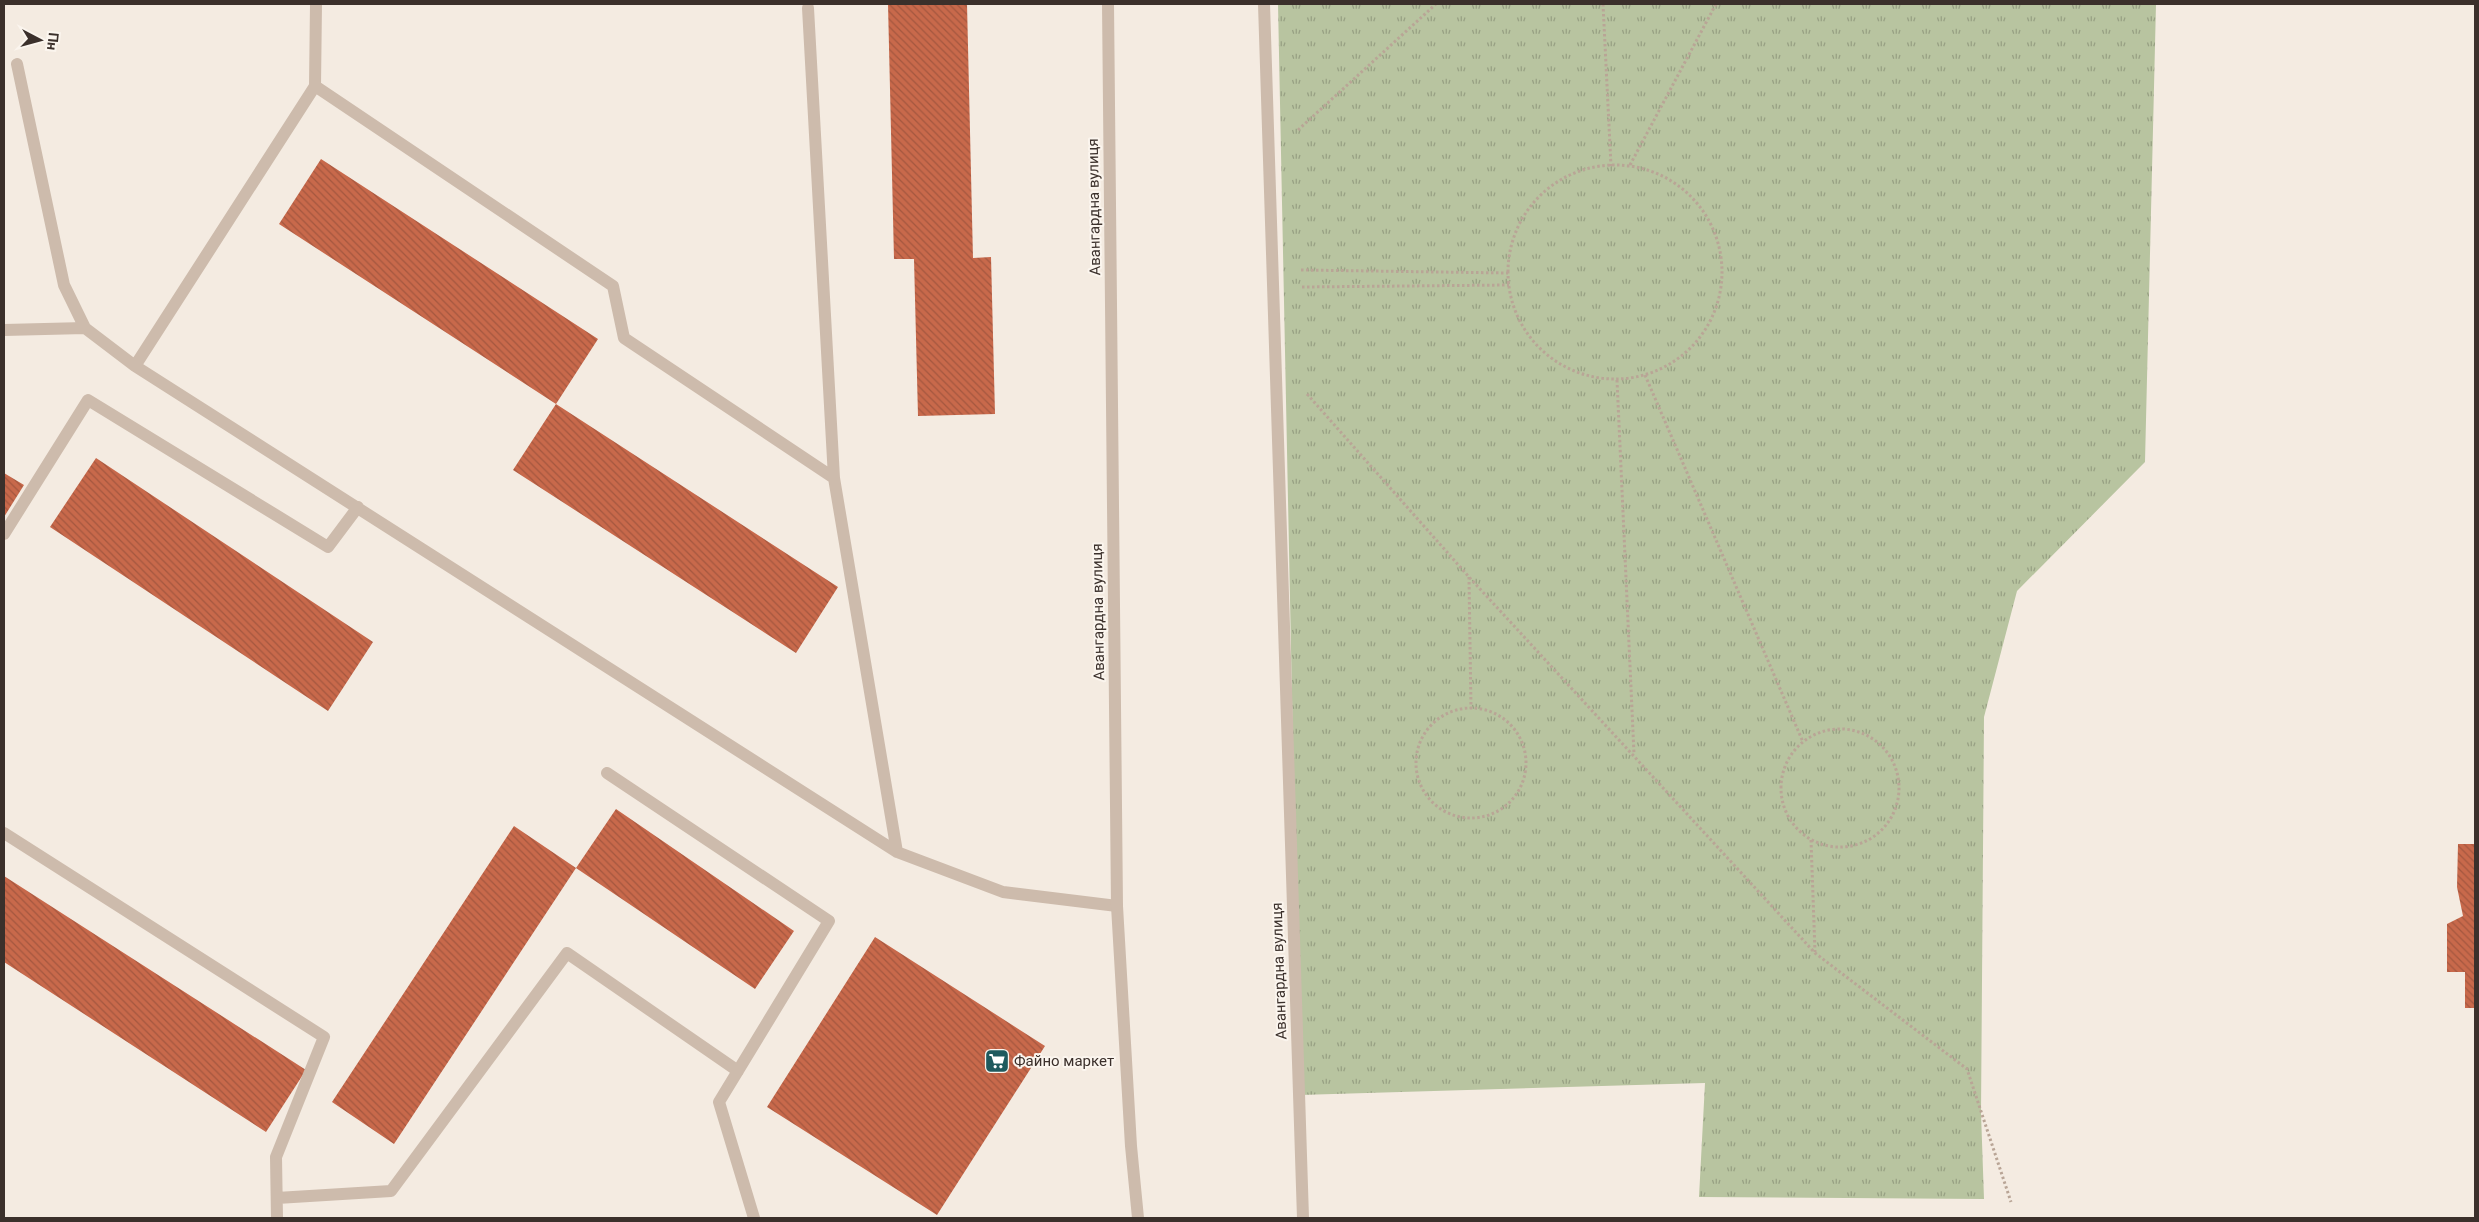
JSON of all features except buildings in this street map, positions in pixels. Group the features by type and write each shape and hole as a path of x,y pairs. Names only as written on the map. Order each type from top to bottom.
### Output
{"street":[{"path":"135,366 315,86 316,4"},
{"name":"Авангардна вулиця","path":"1108,4 1117,906 1131,1146 1138,1218"},
{"name":"Авангардна вулиця","path":"1264,4 1303,1218"},
{"path":"808,8 834,478 897,852"},
{"path":"17,64 64,285 86,328 135,366 897,852 1003,892 1117,906"},
{"path":"315,86 613,286 624,338 834,478"},
{"path":"4,330 86,328"},
{"path":"4,534 88,400 328,547 358,507"},
{"path":"607,773 829,922 719,1102 754,1218"},
{"path":"4,833 324,1037 276,1158 277,1218"},
{"path":"276,1198 391,1192 567,952 738,1071"}],"path":[{"path":"1269,156 1436,4"},
{"path":"1604,4 1611,166"},
{"path":"1630,165 1716,4"},
{"path":"1630,165 1663,175 1691,195 1712,223 1722,256 1722,292 1709,327 1685,355 1654,374 1617,380 1581,375 1549,357 1524,330 1510,296 1508,262 1517,229 1536,199 1563,178 1596,166 1630,165"},
{"path":"1273,270 1508,272"},
{"path":"1273,288 1509,284"},
{"path":"1276,359 1469,577 1634,754 1815,953 1967,1069 2011,1202"},
{"path":"1645,375 1803,742"},
{"path":"1617,380 1634,754"},
{"path":"1469,577 1471,709"},
{"path":"1463,708 1471,709 1481,709 1498,715 1512,726 1522,742 1527,760 1525,778 1516,795 1504,808 1488,816 1470,819 1451,815 1436,806 1424,792 1417,775 1416,757 1421,740 1432,725 1446,714 1463,708"},
{"path":"1840,729 1859,732 1877,741 1890,756 1898,774 1898,794 1894,813 1883,829 1867,840 1848,846 1829,846 1811,840 1796,828 1786,812 1780,793 1782,774 1790,756 1803,742 1820,732 1840,729"},
{"path":"1811,840 1815,953"}],"green space":[{"path":"1278,4 2156,4 2145,462 2017,591 1984,717 1981,1113 1984,1199 1699,1197 1705,1083 1300,1095"}],"place":[{"name":"Файно маркет","path":"997,1061"}]}
